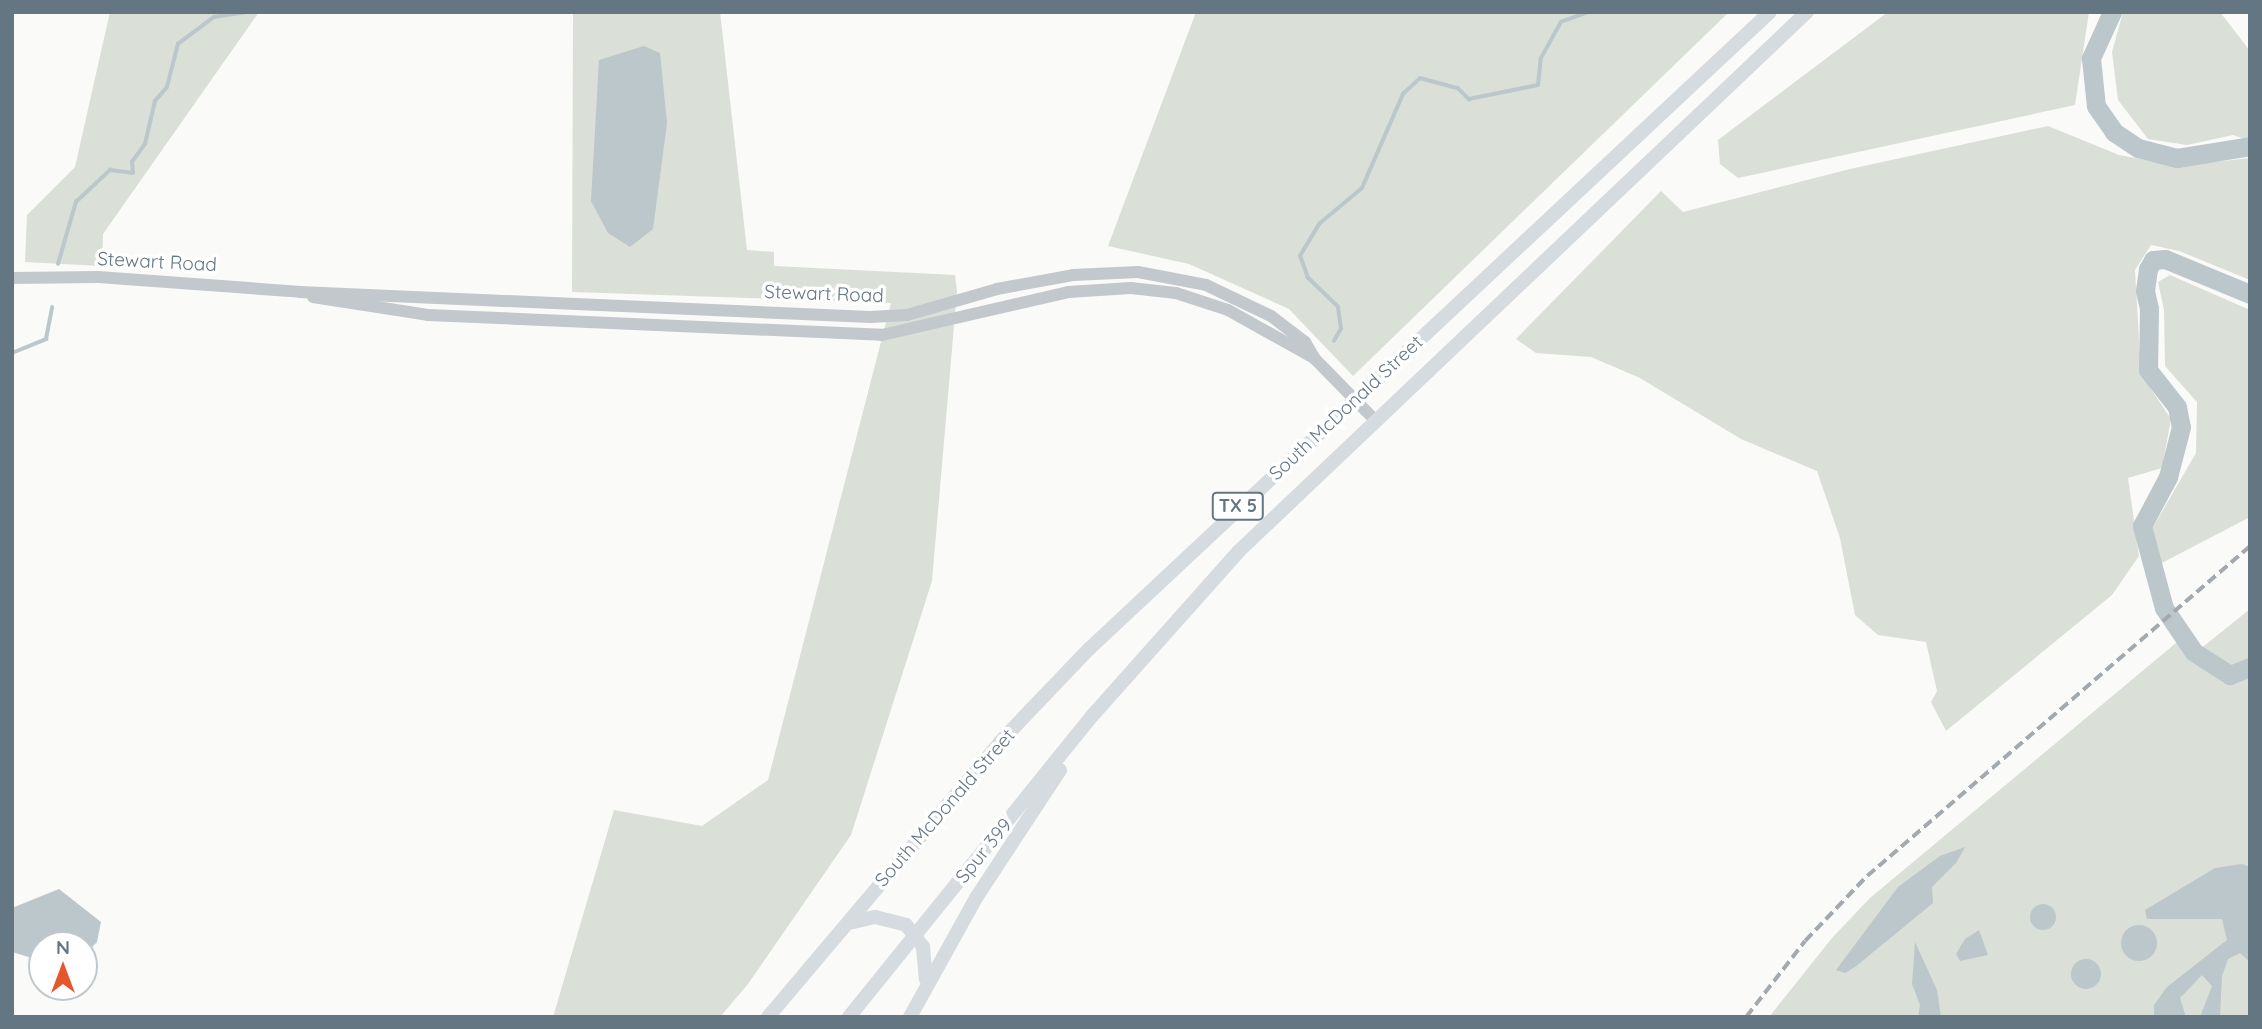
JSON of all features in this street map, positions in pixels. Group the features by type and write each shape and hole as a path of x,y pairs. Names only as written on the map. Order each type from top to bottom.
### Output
{"main road":[{"name":"South McDonald Street","path":"801,978 1000,742 1089,649 1222,521 1357,401 1478,281 1770,12"},
{"name":"South McDonald Street","path":"1120,686 1239,551 1805,14"},
{"name":"Spur 399","path":"849,1017 1120,686"},
{"name":"TX 5","path":"910,1017 1020,827 1120,686"},
{"path":"848,923 887,918 906,925 916,935 926,957 925,987"},
{"path":"768,1017 801,978"},
{"name":"TX 5","path":"780,1017 801,978"}],"street":[{"name":"Stewart Road","path":"12,278 185,281 300,292 870,317 907,315 997,289 1073,275 1138,272 1180,278 1238,297 1289,328 1305,342 1315,359 1376,420"},
{"name":"Stewart Road","path":"300,292 331,301 428,314 882,335 1068,292 1131,288 1175,293 1228,310 1315,359"}],"shaded area":[{"path":"110,12 259,12 103,234 102,266 25,262 27,215 75,167"},
{"path":"573,12 720,12 747,250 774,252 774,266 955,275 957,291 932,581 851,835 748,984 720,1017 553,1017 614,810 702,826 768,780 891,303 572,292"},
{"path":"1196,12 1729,12 1353,376 1289,309 1189,264 1108,246"},
{"path":"1888,12 2089,12 2075,105 1738,178 1720,164 1718,140"},
{"path":"2123,12 2220,12 2250,51 2250,141 2233,135 2187,145 2148,139 2118,100 2112,52"},
{"path":"644,46 660,53 667,123 653,229 630,247 608,233 591,201 599,60"},
{"path":"2048,126 2119,155 2178,166 2250,158 2250,280 2179,251 2151,245 2135,270 2141,374 2171,419 2162,468 2128,478 2139,556 2112,595 1946,731 1931,702 1937,691 1926,642 1878,635 1855,615 1840,538 1817,471 1741,439 1640,378 1591,357 1536,353 1516,339 1661,191 1683,212 1850,169"},
{"path":"2170,275 2250,310 2250,517 2158,565 2152,529 2196,453 2197,402 2165,366 2164,310 2158,282"},
{"path":"2250,609 2250,1017 1769,1017 1832,938 1870,898 2182,638 2194,654"},
{"path":"1965,847 1956,863 1932,887 1933,903 1855,967 1845,973 1836,970 1898,887 1940,856"},
{"path":"2242,864 2250,867 2250,1017 2249,961 2240,953 2228,959 2222,976 2220,1017 2200,1017 2212,986 2202,975 2180,998 2186,1017 2154,1017 2154,1005 2167,987 2227,940 2222,919 2147,919 2145,910 2215,868"},
{"path":"59,889 101,922 98,937 98,931 28,931 28,957 12,952 12,908"},
{"path":"2043,904 2052,908 2056,917 2052,926 2043,930 2034,926 2030,917 2034,908"},
{"path":"2139,925 2152,930 2157,943 2152,956 2139,961 2126,956 2121,943 2126,930"},
{"path":"1979,930 1988,955 1960,961 1956,954 1965,939"},
{"path":"1915,942 1937,990 1941,1017 1918,1017 1920,1005 1912,984"},
{"path":"2086,959 2097,963 2101,974 2097,985 2086,989 2075,985 2071,974 2075,963"}],"waterway":[{"path":"58,264 76,202 110,170 133,173 132,162 145,144 155,101 167,87 178,44 214,17 246,12"},
{"path":"1334,341 1341,329 1338,307 1308,278 1300,256 1319,224 1362,188 1403,94 1420,78 1458,88 1469,99 1538,85 1541,58 1561,22 1588,12"},
{"path":"2112,12 2091,58 2096,106 2114,132 2138,148 2177,158 2250,146"},
{"path":"2250,294 2165,259 2153,260 2148,269 2145,291 2149,309 2148,370 2177,407 2181,427 2168,477 2142,526 2164,608 2194,652 2230,675 2250,667"},
{"path":"12,353 46,339 52,308"}],"railway":[{"path":"1746,1017 1805,941 1867,876 2250,546"}]}
